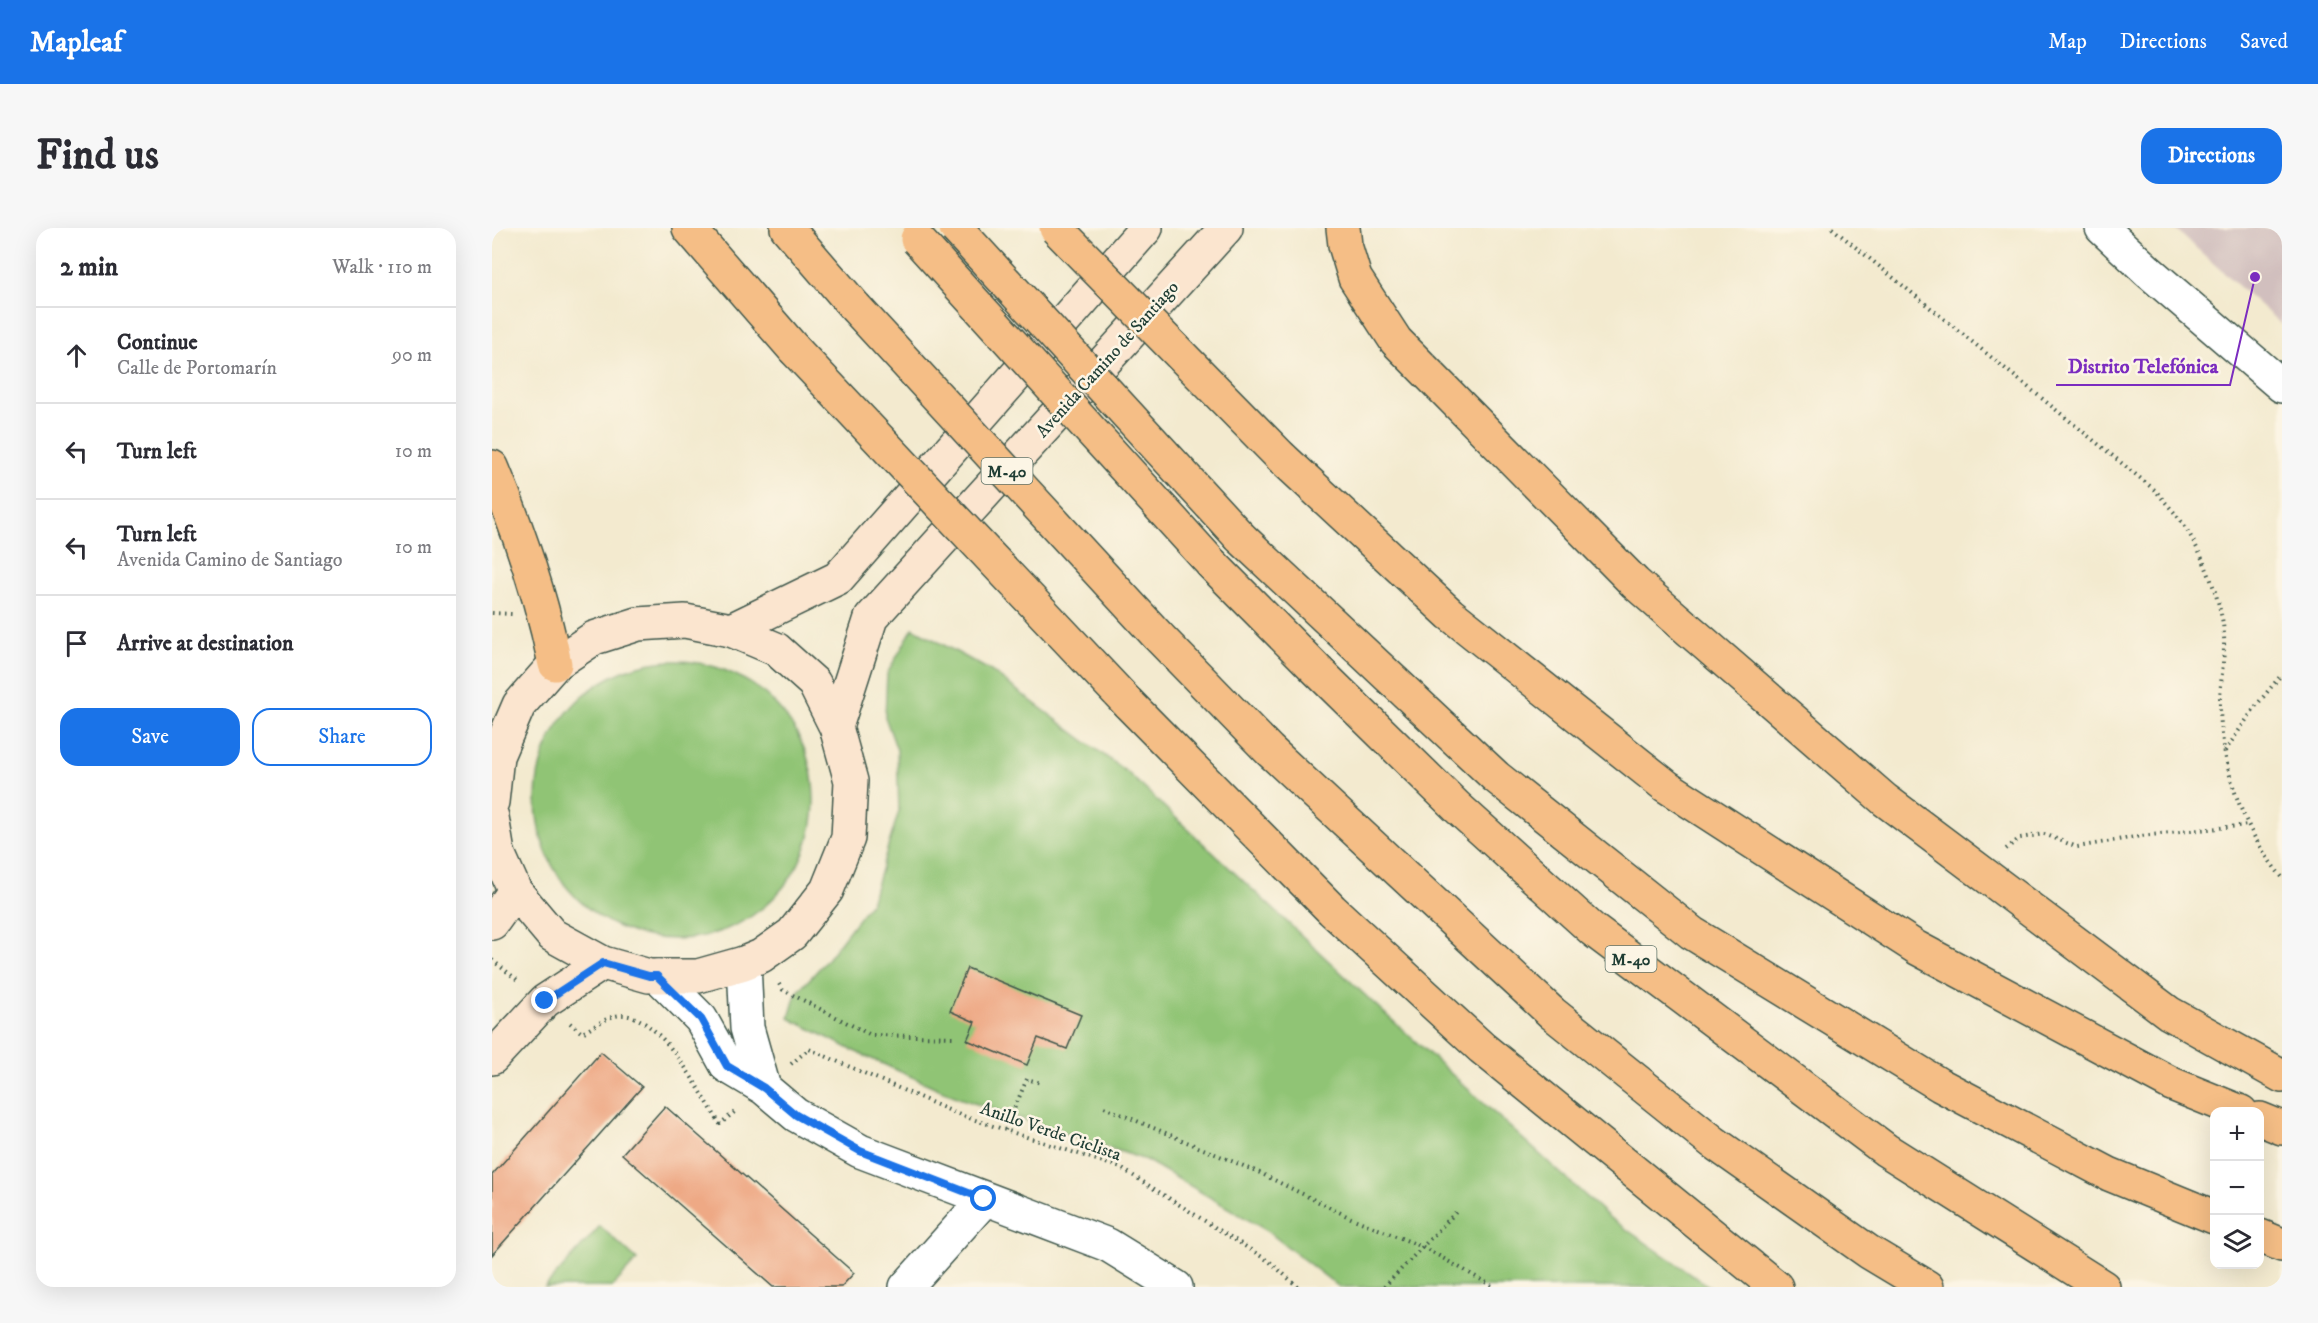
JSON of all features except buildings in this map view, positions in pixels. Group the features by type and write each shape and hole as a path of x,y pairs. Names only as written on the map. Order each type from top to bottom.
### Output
{"highway":[{"path":"688,228 794,349 1128,703 1332,910 1482,1048 1776,1287"},
{"name":"M-40","path":"787,228 855,307 1158,636 1269,750 1552,1013 1713,1142 1869,1252 1927,1287"},
{"path":"956,228 1240,537 1496,777 1692,933 1940,1085 2109,1174 2210,1215"},
{"path":"1056,228 1281,457 1450,614 1666,786 1917,948 2172,1084 2229,1107"},
{"path":"1343,228 1344,245 1355,278 1396,340 1635,583 1885,800 2169,1013 2282,1076"},
{"name":"M-40","path":"913,234 1212,564 1457,807 1593,930 1886,1150 2103,1287"},
{"path":"492,467 515,521 546,617 555,664"},
{"path":"2264,1121 2282,1128"},
{"path":"2264,1238 2282,1245"}],"street":[{"path":"730,630 838,578 1146,228"},
{"name":"Avenida Camino de Santiago","path":"836,727 871,618 1226,228"},
{"path":"2102,228 2148,271 2282,386"},
{"path":"492,802 501,727 555,664 594,638 638,624 685,621 730,630 776,649 814,683 836,727 851,781 848,838 828,890 792,934 752,960 698,976 649,976 603,963 552,935 515,891 498,853 492,817"},
{"path":"492,923 515,891"},
{"path":"752,960 747,1028 764,1088"},
{"path":"492,1058 545,1001 603,963"},
{"path":"657,976 701,1019 727,1066 764,1088 796,1115 860,1151 1108,1245 1176,1287"},
{"path":"906,1287 984,1199"}],"path":[{"path":"1832,228 2156,491 2187,529 2208,573 2222,616 2224,661 2220,709 2232,788 2248,825 2282,877"},
{"path":"2225,752 2249,715 2282,674"},
{"path":"2006,849 2020,838 2044,834 2077,847 2141,836 2248,825"},
{"path":"492,960 582,1033 616,1015 641,1019 676,1052 720,1124"},
{"path":"752,960 783,990 872,1035 956,1037"},
{"name":"Anillo Verde Ciclista","path":"809,1049 960,1115 1121,1168 1270,1262 1298,1287"},
{"path":"1005,1130 1027,1079 1041,1083"},
{"path":"1104,1107 1260,1173 1351,1218 1423,1247 1494,1287"},
{"path":"1384,1287 1457,1211"}],"shaded area":[{"path":"2174,228 2282,228 2282,325"}],"green space":[{"path":"913,628 991,671 1128,773 1381,1010 1610,1218 1710,1287 1339,1287 1266,1230 1146,1160 959,1098 854,1051 789,1018 796,994 825,962 871,902 899,811 897,750 885,717 887,674"},
{"path":"675,661 715,667 741,677 763,692 783,712 804,747 811,773 814,800 808,840 798,866 783,888 763,908 728,929 702,936 675,939 635,933 609,923 587,908 567,888 546,853 539,827 536,800 542,760 552,734 567,712 587,692 622,671 648,664"},
{"path":"600,1226 637,1260 612,1287 545,1287"}],"place":[{"name":"Distrito Telefónica","path":"2255,277"}],"route":[{"path":"545,1001 603,963 649,976 657,976 701,1019 727,1066 764,1088 796,1115 860,1151 984,1199"}]}
